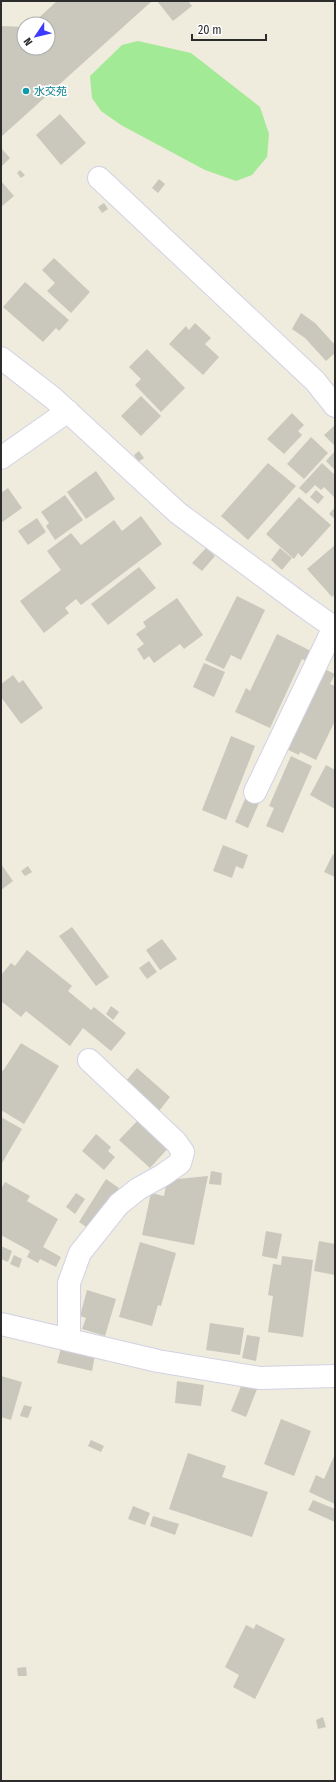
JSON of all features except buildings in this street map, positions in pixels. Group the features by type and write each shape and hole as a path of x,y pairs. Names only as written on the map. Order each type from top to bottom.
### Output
{"street":[{"path":"99,178 315,381 335,406"},
{"path":"1,358 68,412 178,512 334,627 255,792"},
{"path":"1,458 68,412"},
{"path":"69,1339 69,1282 80,1253 119,1204 138,1189 163,1175 180,1163 183,1152 176,1142 89,1060"},
{"path":"1,1324 158,1361 260,1378 335,1376"}],"green space":[{"path":"138,41 191,53 260,107 269,134 267,157 252,175 236,181 205,170 121,125 101,111 92,98 90,76 122,45"}],"place":[{"name":"水交苑","path":"26,91"}]}
